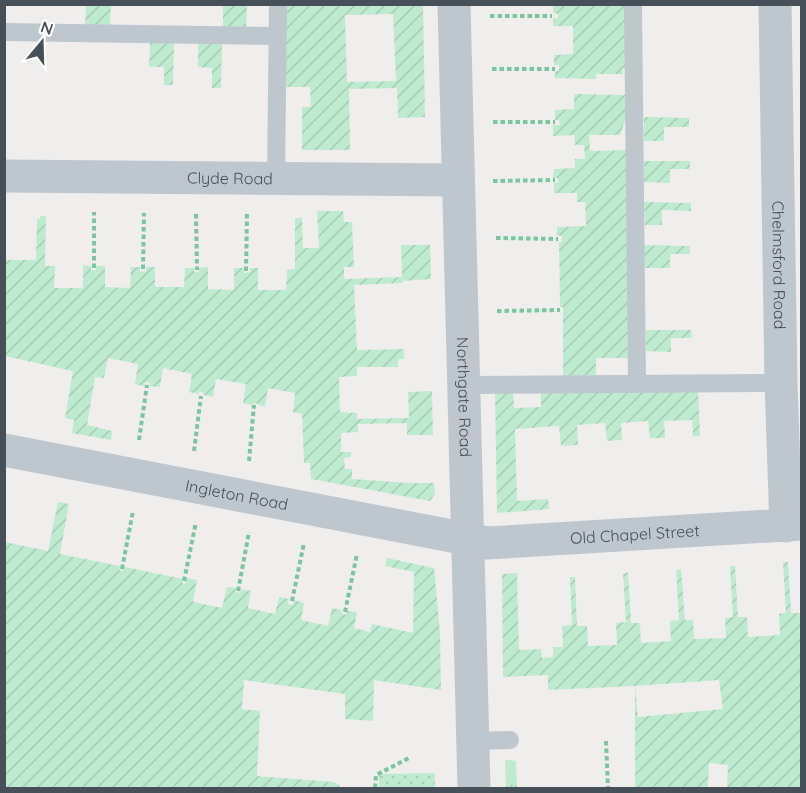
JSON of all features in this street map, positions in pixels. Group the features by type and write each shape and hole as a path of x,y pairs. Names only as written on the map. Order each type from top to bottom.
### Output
{"street":[{"name":"Chelmsford Road","path":"775,4 794,525"},
{"name":"Northgate Road","path":"454,10 474,789"},
{"name":"Clyde Road","path":"4,176 457,180"},
{"name":"Ingleton Road","path":"4,450 468,540"},
{"name":"Old Chapel Street","path":"468,540 488,543 794,525"}],"lane":[{"path":"262,179 278,36 278,4"},
{"path":"633,4 637,383"},
{"path":"4,32 278,36"},
{"path":"465,385 637,383 788,368"},
{"path":"473,741 510,740"}],"path":[{"path":"454,10 552,16"},
{"path":"455,69 555,69"},
{"path":"456,122 555,122"},
{"path":"94,177 94,268"},
{"path":"143,269 144,178"},
{"path":"196,178 196,270"},
{"path":"246,271 262,179"},
{"path":"457,180 555,180"},
{"path":"460,238 558,239"},
{"path":"462,311 560,310"},
{"path":"122,569 147,385"},
{"path":"184,581 196,487 201,396"},
{"path":"238,591 249,497 254,405"},
{"path":"292,601 310,509"},
{"path":"345,612 365,520"},
{"path":"606,741 608,789"},
{"path":"375,789 376,775 411,757"}],"green space":[{"path":"86,5 111,5 110,25 85,25"},
{"path":"223,5 247,5 246,28 223,27"},
{"path":"285,5 423,5 425,117 398,118 397,88 349,89 350,150 302,150 302,107 311,107 310,87 284,87","holes":["393,14 396,81 347,82 345,15"]},
{"path":"553,5 625,5 627,68 623,68 623,74 596,74 596,79 555,78 555,71 559,71 559,65 554,65 554,55 573,54 573,26 553,26 553,18 558,19 558,14 553,13"},
{"path":"150,43 174,43 173,85 164,85 164,67 149,67"},
{"path":"222,43 221,88 212,88 212,68 198,67 198,44"},
{"path":"574,94 627,95 627,115 620,135 589,135 590,151 626,150 628,358 596,358 596,375 563,376 563,307 560,307 559,242 562,242 562,236 557,235 557,227 586,226 585,202 577,202 577,193 554,193 554,183 558,183 558,178 553,178 554,169 575,168 575,159 585,159 584,145 575,145 574,135 553,136 553,125 560,125 559,120 555,120 555,110 574,109"},
{"path":"644,117 689,118 689,127 664,127 664,141 644,141"},
{"path":"644,161 690,161 690,169 670,169 670,183 644,182"},
{"path":"644,202 691,203 691,211 662,210 662,225 645,225"},
{"path":"317,211 343,211 344,222 352,222 354,267 344,267 344,279 402,277 401,245 430,245 431,279 354,285 357,350 404,349 404,359 398,359 398,367 357,367 357,376 339,377 340,412 357,413 357,419 409,418 408,392 432,391 433,435 407,435 407,423 358,424 358,432 341,433 341,452 351,452 351,457 344,458 345,469 352,469 352,479 434,483 435,494 430,501 311,479 310,463 304,463 302,414 293,412 295,393 268,388 265,407 255,403 252,405 243,403 246,384 216,379 213,397 204,395 202,392 199,394 189,392 192,374 163,368 160,387 150,386 150,383 145,382 144,386 135,384 138,364 108,358 104,378 95,377 87,425 112,431 111,440 72,433 74,420 65,418 73,371 5,356 5,260 36,260 37,219 40,219 40,216 46,216 45,266 55,266 54,288 83,288 83,265 91,266 91,270 96,270 96,266 105,266 105,287 130,288 131,267 140,267 140,272 146,271 146,267 155,267 155,287 184,287 185,268 194,268 194,272 199,272 199,268 208,267 208,289 234,290 234,268 243,268 244,273 250,272 250,268 258,268 258,290 286,290 287,270 295,269 295,218 302,218 303,248 319,248"},
{"path":"644,245 690,246 690,254 670,254 670,268 645,268"},
{"path":"646,330 691,330 692,338 671,338 671,352 646,351"},
{"path":"698,389 700,436 693,436 692,420 664,421 665,438 650,438 648,421 621,423 622,440 607,441 605,423 577,425 578,445 561,446 559,426 515,429 517,501 548,499 549,509 497,513 495,391 513,392 514,408 541,407 541,391"},
{"path":"58,502 69,504 60,554 120,566 119,570 123,571 125,567 183,579 182,583 185,584 187,578 197,580 193,602 222,608 227,587 236,588 235,592 240,593 241,589 251,591 248,608 275,614 279,597 289,599 288,604 293,605 294,600 304,603 301,620 328,626 332,608 342,610 341,613 347,615 347,611 357,612 354,628 370,632 372,624 413,633 414,572 385,566 387,558 434,568 440,632 441,690 374,680 373,721 345,719 345,694 244,680 242,709 260,711 257,776 334,782 340,788 5,788 5,542 48,551"},
{"path":"783,562 788,562 791,613 801,613 801,788 727,788 728,765 709,763 708,788 635,788 635,686 548,690 548,675 503,677 502,574 517,573 519,650 541,649 542,658 553,657 553,647 563,647 562,626 572,625 570,577 575,577 577,626 587,626 588,646 617,645 616,623 626,622 623,574 628,572 631,623 640,623 641,643 671,641 670,621 679,620 676,570 681,569 685,620 693,620 694,639 726,638 725,618 733,617 730,566 735,566 738,617 747,617 748,637 780,635 779,614 786,613","holes":["719,680 723,709 638,717 635,686"]},
{"path":"505,760 516,761 517,788 506,788"},
{"path":"435,773 435,788 379,788 379,774"}]}
